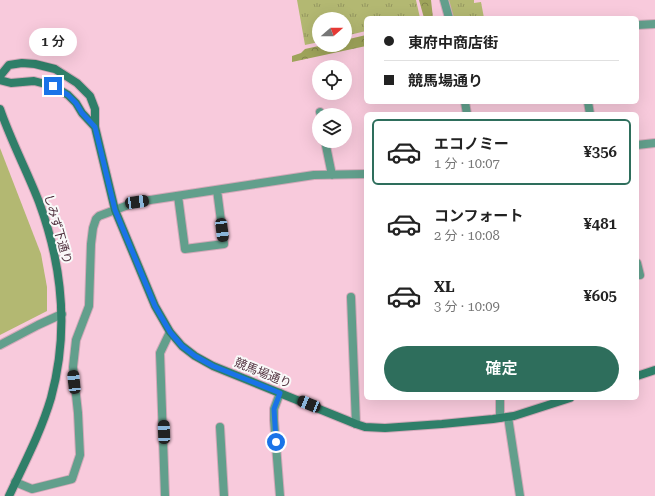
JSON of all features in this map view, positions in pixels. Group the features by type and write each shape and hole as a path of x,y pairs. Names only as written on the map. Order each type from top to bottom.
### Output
{"street":[{"path":"444,0 448,16"},
{"path":"639,25 655,24"},
{"name":"競馬場通り","path":"0,76 9,65 22,63 35,64 55,69 77,83 90,96 95,109 95,127 115,210 155,306 170,332 182,346 195,356 213,366 356,424 375,428 504,418 564,400"},
{"name":"競馬場通り","path":"0,80 11,83 34,81 53,86 68,95 95,127"},
{"name":"しみず下通り","path":"0,110 39,203 53,247 59,276 62,314 62,338 58,368 50,400 40,430 9,496"},
{"path":"639,146 655,143"},
{"path":"327,148 332,175"},
{"path":"15,482 32,489 72,479 80,455 78,413 73,367 76,340 90,306 92,228 99,216 137,202 314,175 364,174"},
{"path":"178,196 185,250 224,244 217,190"},
{"path":"639,271 640,275"},
{"path":"351,297 356,424"},
{"path":"0,345 62,314"},
{"path":"166,496 160,353 170,332"},
{"path":"639,375 655,370"},
{"path":"280,393 274,409 280,496"},
{"path":"500,400 520,496"},
{"path":"220,427 224,496"}],"green space":[{"path":"297,0 416,0 420,16 364,16 364,31 352,34 352,12 312,12 312,44 305,45"},
{"path":"419,0 431,0 433,16 423,16"},
{"path":"448,0 474,0 474,3 481,2 484,16 452,16"},
{"path":"364,35 364,46 352,49 352,38"},
{"path":"312,47 312,52 338,52 292,62 292,56 301,53 305,49"},
{"path":"0,148 41,254 47,287 47,311 0,335"}],"route":[{"path":"53,86 68,95 95,127 115,210 155,306 170,332 182,346 195,356 213,366 280,393 274,409 276,442"}]}
